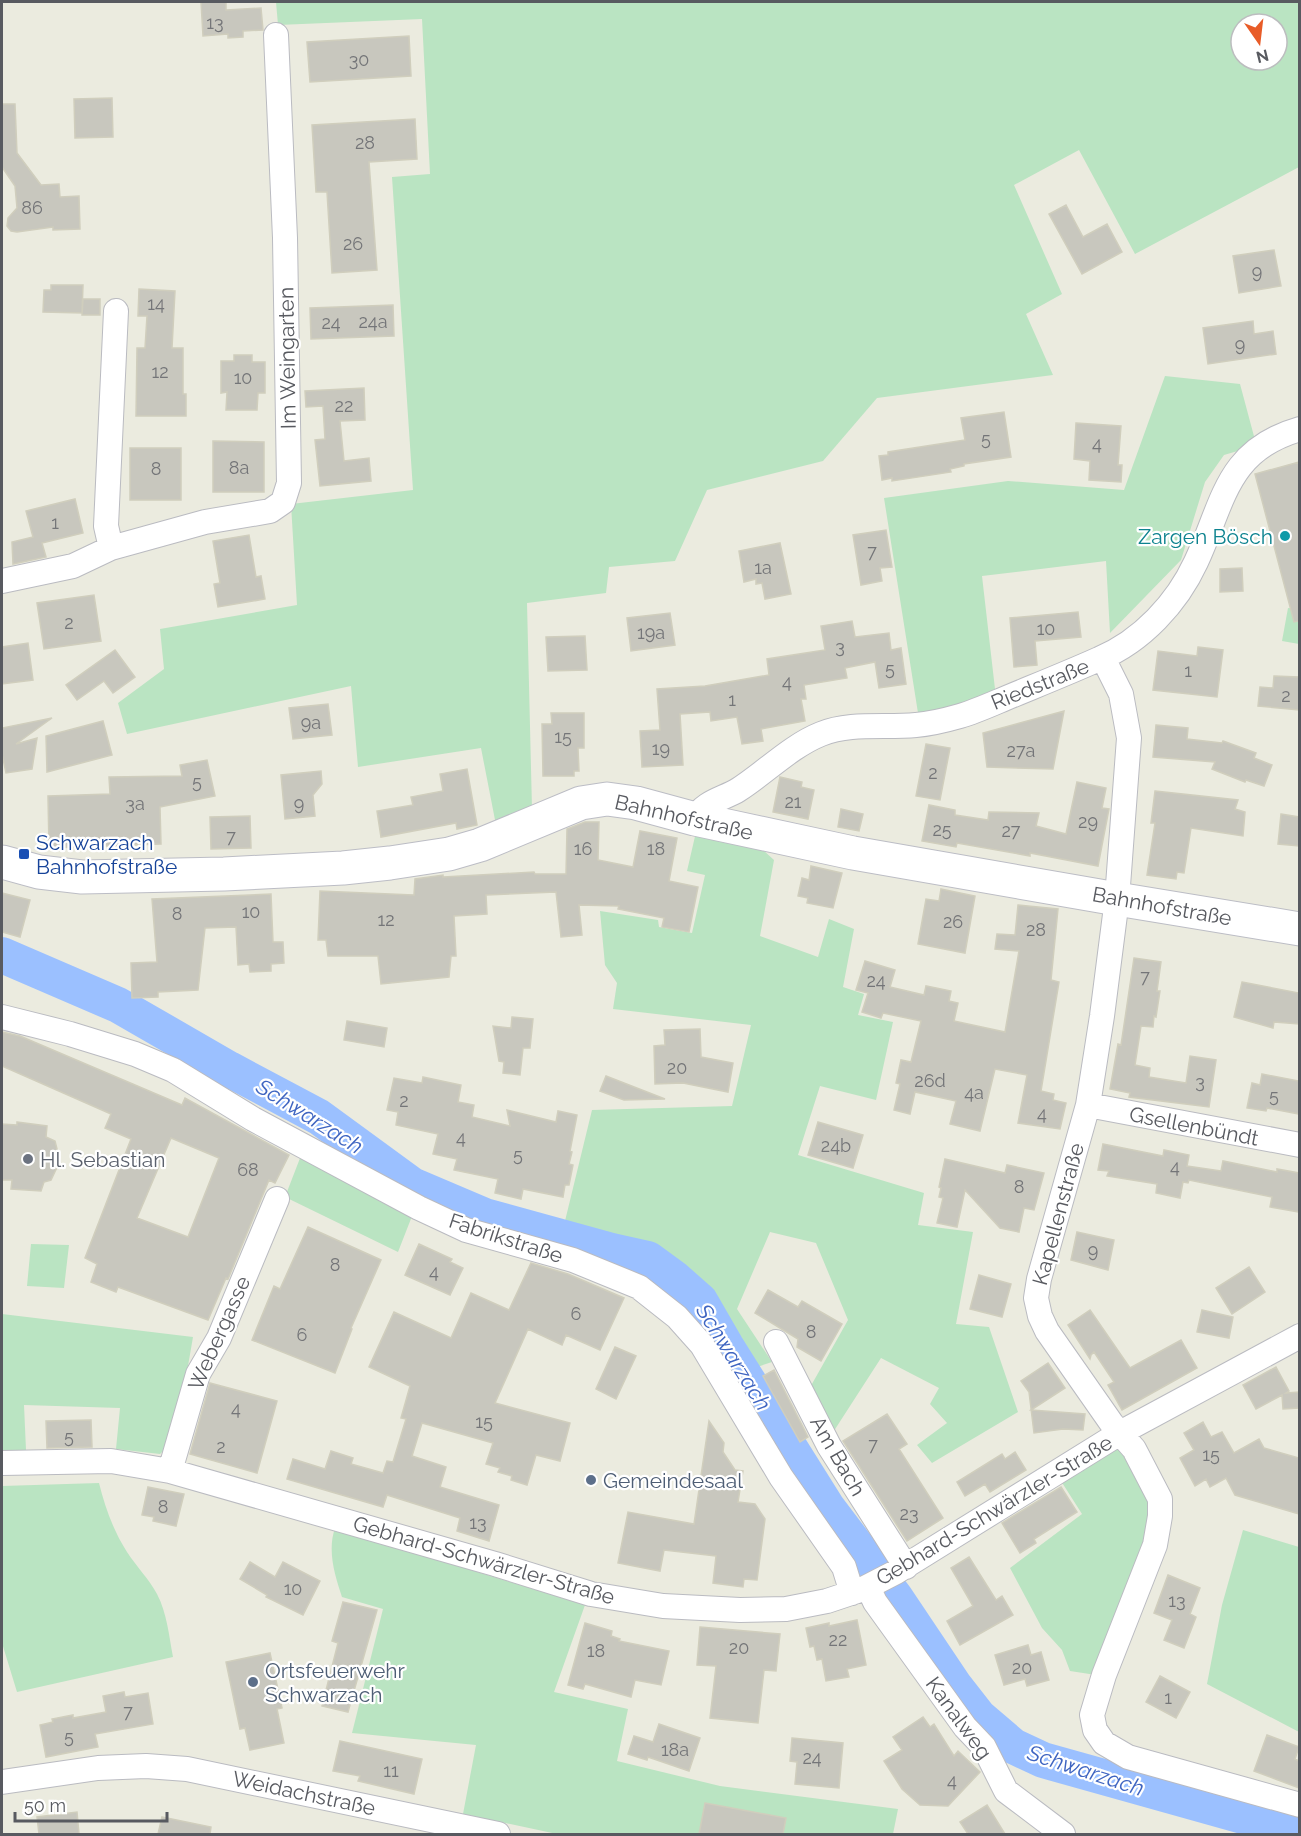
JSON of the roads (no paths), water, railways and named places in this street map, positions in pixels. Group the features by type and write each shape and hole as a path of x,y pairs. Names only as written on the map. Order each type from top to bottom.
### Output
{"street":[{"name":"Im Weingarten","path":"2,581 73,566 111,548 205,522 270,511 283,502 289,483 285,238 276,35"},
{"path":"111,548 106,526 116,311"},
{"name":"Riedstraße","path":"695,819 699,810 737,791 807,741 822,733 838,729 916,725 962,716 1103,658 1128,642 1154,622 1171,604 1196,563 1223,492 1241,464 1272,439 1299,429"},
{"name":"Kapellenstraße","path":"1103,658 1121,694 1129,738 1117,899 1088,1105 1039,1279 1036,1299 1040,1316 1060,1352 1134,1449 1160,1499 1160,1516 1155,1545 1092,1715 1095,1730 1104,1743 1128,1757 1299,1805"},
{"name":"Bahnhofstraße","path":"2,862 39,872 82,877 343,868 449,854 480,845 581,803 598,800 636,803 695,819 853,853 1299,929"},
{"name":"Fabrikstraße","path":"2,1017 70,1034 135,1054 173,1070 253,1119 429,1213 466,1230 573,1260 639,1287 677,1317 702,1345 781,1477 844,1567 863,1588"},
{"name":"Gsellenbündt","path":"1088,1105 1299,1145"},
{"name":"Webergasse","path":"170,1470 198,1374 219,1338 277,1200"},
{"name":"Gebhard-Schwärzler-Straße","path":"2,1463 111,1461 170,1470 602,1596 663,1606 740,1610 786,1608 826,1601 863,1588 901,1570 1120,1433 1299,1336"},
{"name":"Am Bach","path":"776,1342 829,1446 901,1570"},
{"name":"Kanalweg","path":"863,1588 965,1727 984,1747 1006,1791 1063,1834"},
{"name":"Weidachstraße","path":"2,1782 98,1768 146,1766 187,1769 498,1834"}],"waterway":[{"name":"Schwarzach","path":"2,955 118,1005 229,1069 319,1117 412,1185 485,1216 648,1259 700,1301 827,1507 895,1597 954,1685 979,1717 1013,1746 1043,1760 1300,1832"}],"place":[{"name":"Zargen Bösch","path":"1285,536"},
{"name":"Schwarzach Bahnhofstraße","path":"24,854"},
{"name":"Hl. Sebastian","path":"28,1159"},
{"name":"Gemeindesaal","path":"591,1480"},
{"name":"Ortsfeuerwehr Schwarzach","path":"253,1682"}]}
